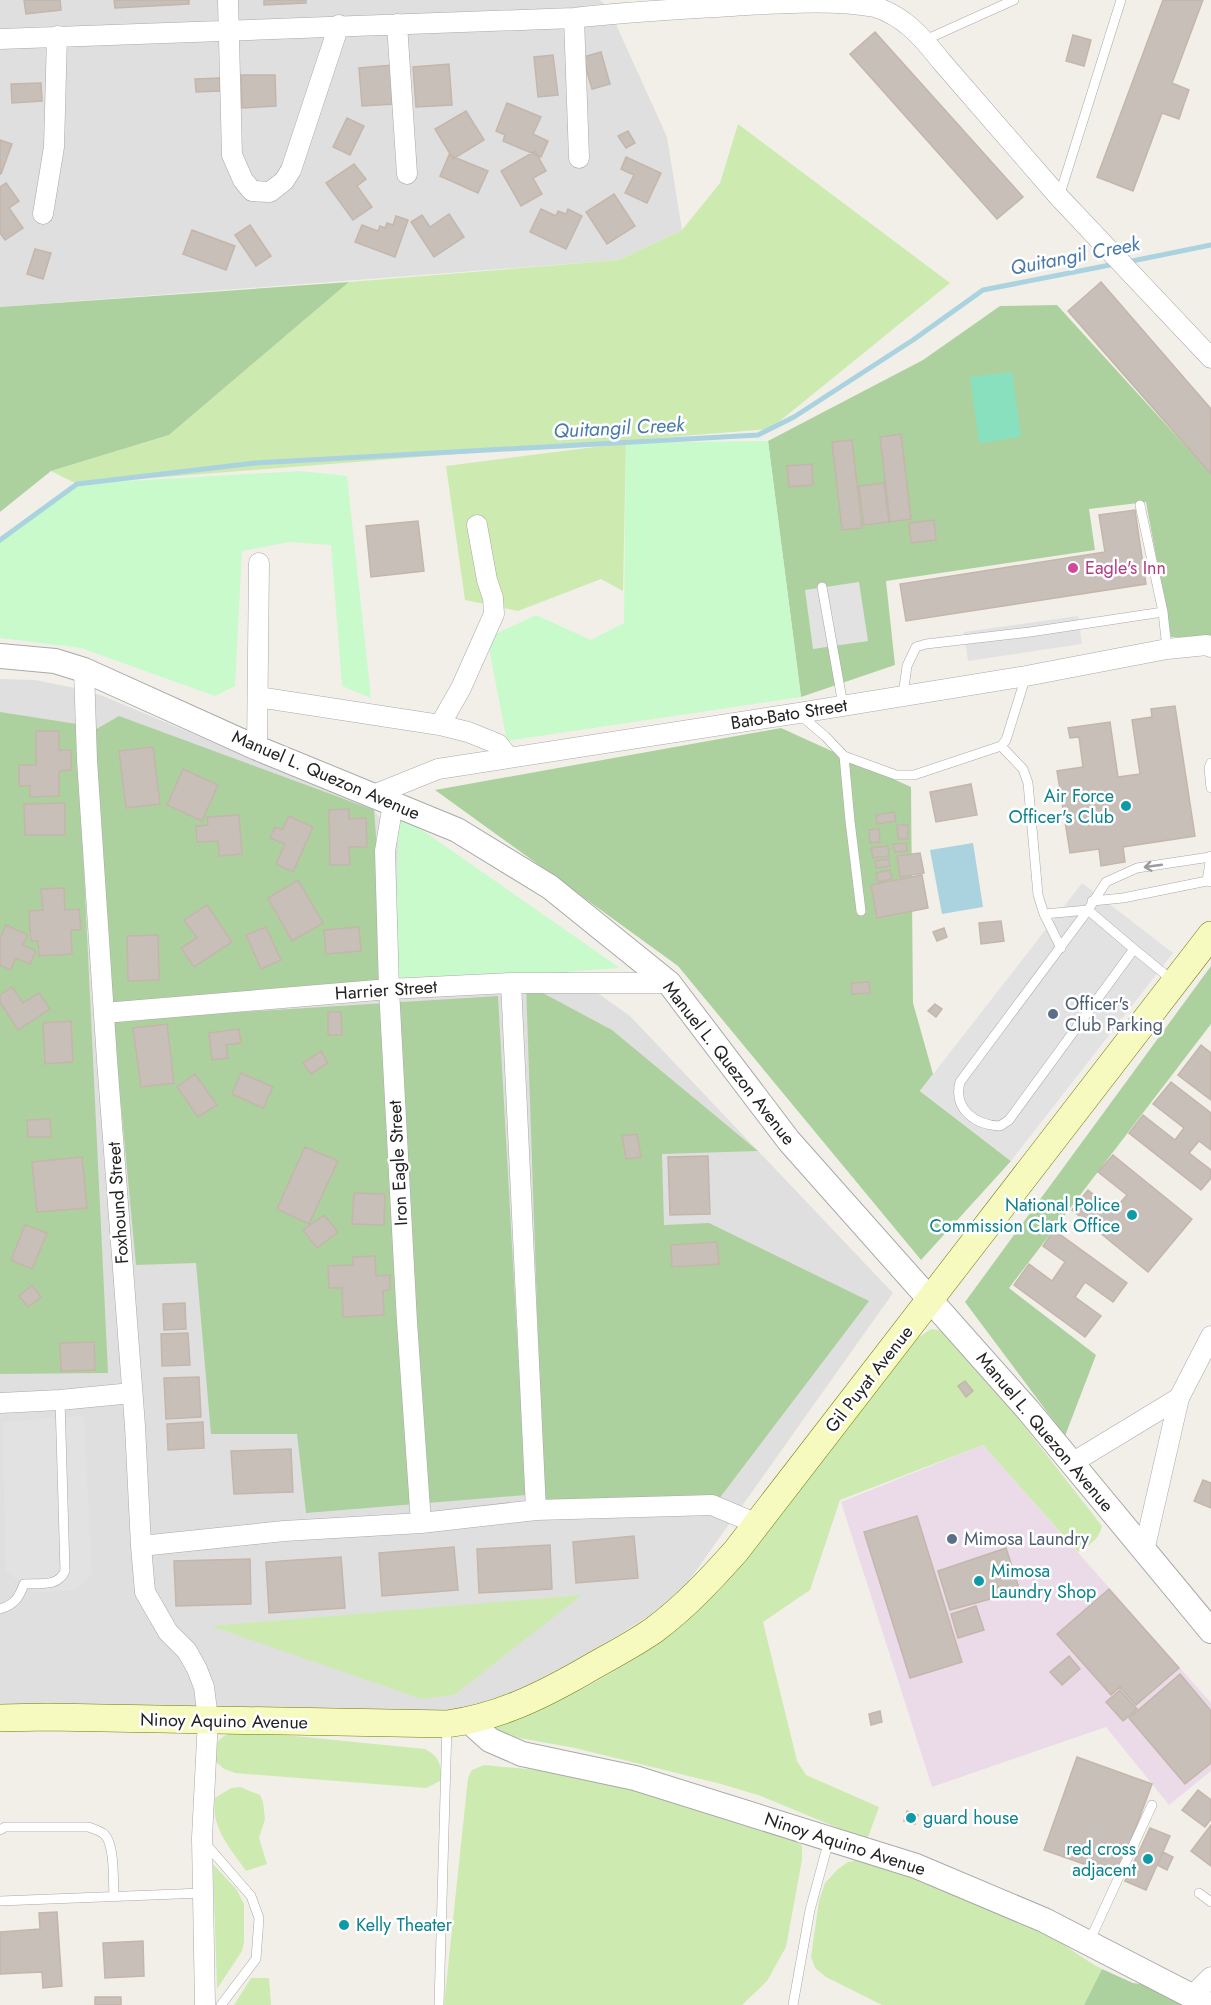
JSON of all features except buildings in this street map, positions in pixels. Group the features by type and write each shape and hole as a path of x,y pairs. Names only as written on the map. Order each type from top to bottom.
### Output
{"main road":[{"name":"Gil Puyat Avenue","path":"458,1723 520,1705 631,1645 656,1628 709,1582 757,1524 1211,935"},
{"name":"Ninoy Aquino Avenue","path":"0,1718 458,1723"}],"street":[{"path":"228,0 232,155 243,180 252,191 270,192 284,181 291,170 339,26"},
{"path":"0,39 573,18 612,6 837,2 876,7 914,29 925,40 1059,197 1211,358"},
{"path":"573,18 579,158"},
{"path":"397,24 407,174"},
{"path":"43,214 54,147 57,36"},
{"path":"440,725 461,688 494,614 477,525"},
{"path":"257,748 259,563"},
{"name":"Bato-Bato Street","path":"382,800 438,769 1026,676 1167,649 1211,646"},
{"name":"Manuel L. Quezon Avenue","path":"0,656 54,661 84,670 257,748 457,830 550,887 669,983 789,1141 1028,1410 1211,1631"},
{"name":"Foxhound Street","path":"84,670 87,760 104,1013 146,1592 168,1632 187,1651 197,1669 204,1687 207,1719 202,1838 206,2005"},
{"path":"258,697 440,725 468,732 498,744 509,758"},
{"name":"Iron Eagle Street","path":"382,800 389,989 407,1322 421,1523"},
{"path":"511,983 536,1510"},
{"name":"Harrier Street","path":"104,1013 389,989 511,983 669,983"},
{"path":"1144,1551 1179,1398 1211,1336"},
{"path":"0,1403 132,1393"},
{"path":"1072,1463 1179,1398"},
{"path":"141,1546 284,1531 421,1523 536,1510 712,1505 757,1524"},
{"name":"Ninoy Aquino Avenue","path":"458,1723 522,1754 635,1778 916,1866 1044,1920 1201,2000"},
{"path":"1201,2000 1211,1977"}],"lane":[{"path":"925,40 1014,0"},
{"path":"1059,197 1121,0"},
{"path":"1140,505 1163,612 1167,649"},
{"path":"822,587 843,705"},
{"path":"903,695 907,666 916,647 1163,612"},
{"path":"799,713 844,756 896,775 914,775 1001,746 1006,740 1026,676"},
{"path":"1001,746 1023,769 1028,783 1038,895 1060,948"},
{"path":"844,756 861,911"},
{"path":"1211,763 1209,768 1211,788"},
{"path":"1044,914 1090,905 1123,898 1209,882 1211,857 1137,868 1106,882 1090,905 1060,948 960,1082 959,1101 978,1123 1000,1126 1009,1120 1134,949"},
{"path":"1090,905 1134,949 1175,982"},
{"path":"0,1609 9,1606 19,1598 24,1584 57,1582 62,1579 65,1571 60,1400"},
{"path":"439,2005 458,1723"},
{"path":"1089,1943 1152,1805"},
{"path":"0,1830 5,1827 88,1827 99,1831 106,1836 110,1846 114,1897"},
{"path":"202,1838 251,1896 259,1918 256,1959 220,2005"},
{"path":"793,2005 810,1910 829,1838"},
{"path":"0,1901 203,1893"},
{"path":"1199,1893 1211,1902"}],"shaded area":[{"path":"0,0 600,0 609,9 667,137 682,230 619,260 0,307"},
{"path":"859,582 868,641 813,649 805,590"},
{"path":"1078,616 1082,644 968,661 964,632"},
{"path":"0,679 35,680 103,696 374,810 415,863 630,1016 893,1293 676,1599 470,1727 0,1712"},
{"name":"Officer's Club Parking","path":"1082,883 1173,953 1011,1161 920,1091"},
{"path":"84,1416 92,1575 76,1590 34,1592 6,1571 2,1422"},
{"path":"983,1445 1211,1703 1211,1771 1169,1805 1106,1727 932,1787 841,1502"}],"green space":[{"path":"738,124 950,283 770,429 77,484 51,471 169,435 349,282 619,260 682,230 720,183"},
{"path":"349,282 169,435 51,471 0,512 0,307"},
{"path":"1057,305 1211,474 1211,637 1171,637 1146,502 1089,509 1095,550 886,581 895,665 801,697 768,441 923,360 1000,306"},
{"path":"1012,372 1021,437 979,443 970,377"},
{"path":"768,441 801,697 507,741 487,638 536,615 591,640 624,623 626,443"},
{"path":"626,443 623,591 601,579 518,611 465,600 446,466"},
{"path":"300,471 347,476 371,698 342,686 331,545 289,542 242,551 235,686 215,696 81,648 0,638 0,540 77,484"},
{"path":"0,712 77,724 108,1373 0,1374"},
{"path":"119,716 374,810 388,990 98,1011 93,731"},
{"path":"781,728 911,787 913,1003 933,1074 920,1091 1011,1161 921,1260 678,966 435,790"},
{"path":"399,814 620,968 394,983"},
{"path":"1211,966 1211,1024 1009,1288 1096,1355 1065,1436 965,1302"},
{"path":"526,984 612,1030 758,1151 662,1154 664,1225 709,1223 869,1301 709,1512 544,1516"},
{"path":"498,996 526,1495 306,1513 297,1434 211,1434 196,1263 136,1265 113,1020"},
{"path":"931,1329 946,1331 1000,1395 1102,1526 1096,1538 1078,1552 983,1445 840,1500 810,1590 763,1622 797,1761 806,1775 879,1807 867,1840 761,1796 575,1748 502,1735 494,1728 497,1724 525,1715 586,1687 638,1657 719,1591 918,1338"},
{"path":"582,1595 454,1695 421,1699 211,1626"},
{"path":"243,1731 425,1749 439,1762 440,1781 426,1788 235,1773 224,1769 215,1761 216,1747 221,1738"},
{"path":"484,1765 538,1770 628,1785 798,1838 802,1847 802,1860 786,1947 767,1981 742,2005 444,2005 468,1778 472,1770"},
{"path":"240,1787 260,1795 265,1819 259,1838 267,1864 246,1871 223,1837 214,1809 215,1798 231,1788"},
{"path":"860,1860 909,1874 1029,1926 1052,1937 1102,1969 1084,2005 882,2005 826,1977 815,1968 811,1957 819,1901 825,1883 838,1869 848,1862"},
{"path":"213,1864 237,1890 244,1904 242,1951 217,1989"},
{"path":"1102,1969 1133,1983 1149,1985 1188,2005 1084,2005"},
{"path":"251,1978 269,1978 271,2005 234,2005"}],"water":[{"path":"973,843 983,907 942,914 930,850"}],"waterway":[{"name":"Quitangil Creek","path":"1127,262 1211,245"},
{"name":"Quitangil Creek","path":"0,540 77,484 255,463 758,435 794,417 913,340 983,290 1115,264"}],"place":[{"name":"Eagle's Inn","path":"1073,568"},
{"name":"Air Force Officer's Club","path":"1126,806"},
{"name":"Officer's Club Parking","path":"1053,1014"},
{"name":"National Police Commission Clark Office","path":"1132,1215"},
{"name":"Mimosa Laundry","path":"952,1539"},
{"name":"Mimosa Laundry Shop","path":"979,1581"},
{"name":"guard house","path":"911,1818"},
{"name":"red cross adjacent","path":"1148,1859"},
{"name":"Kelly Theater","path":"344,1925"}]}
